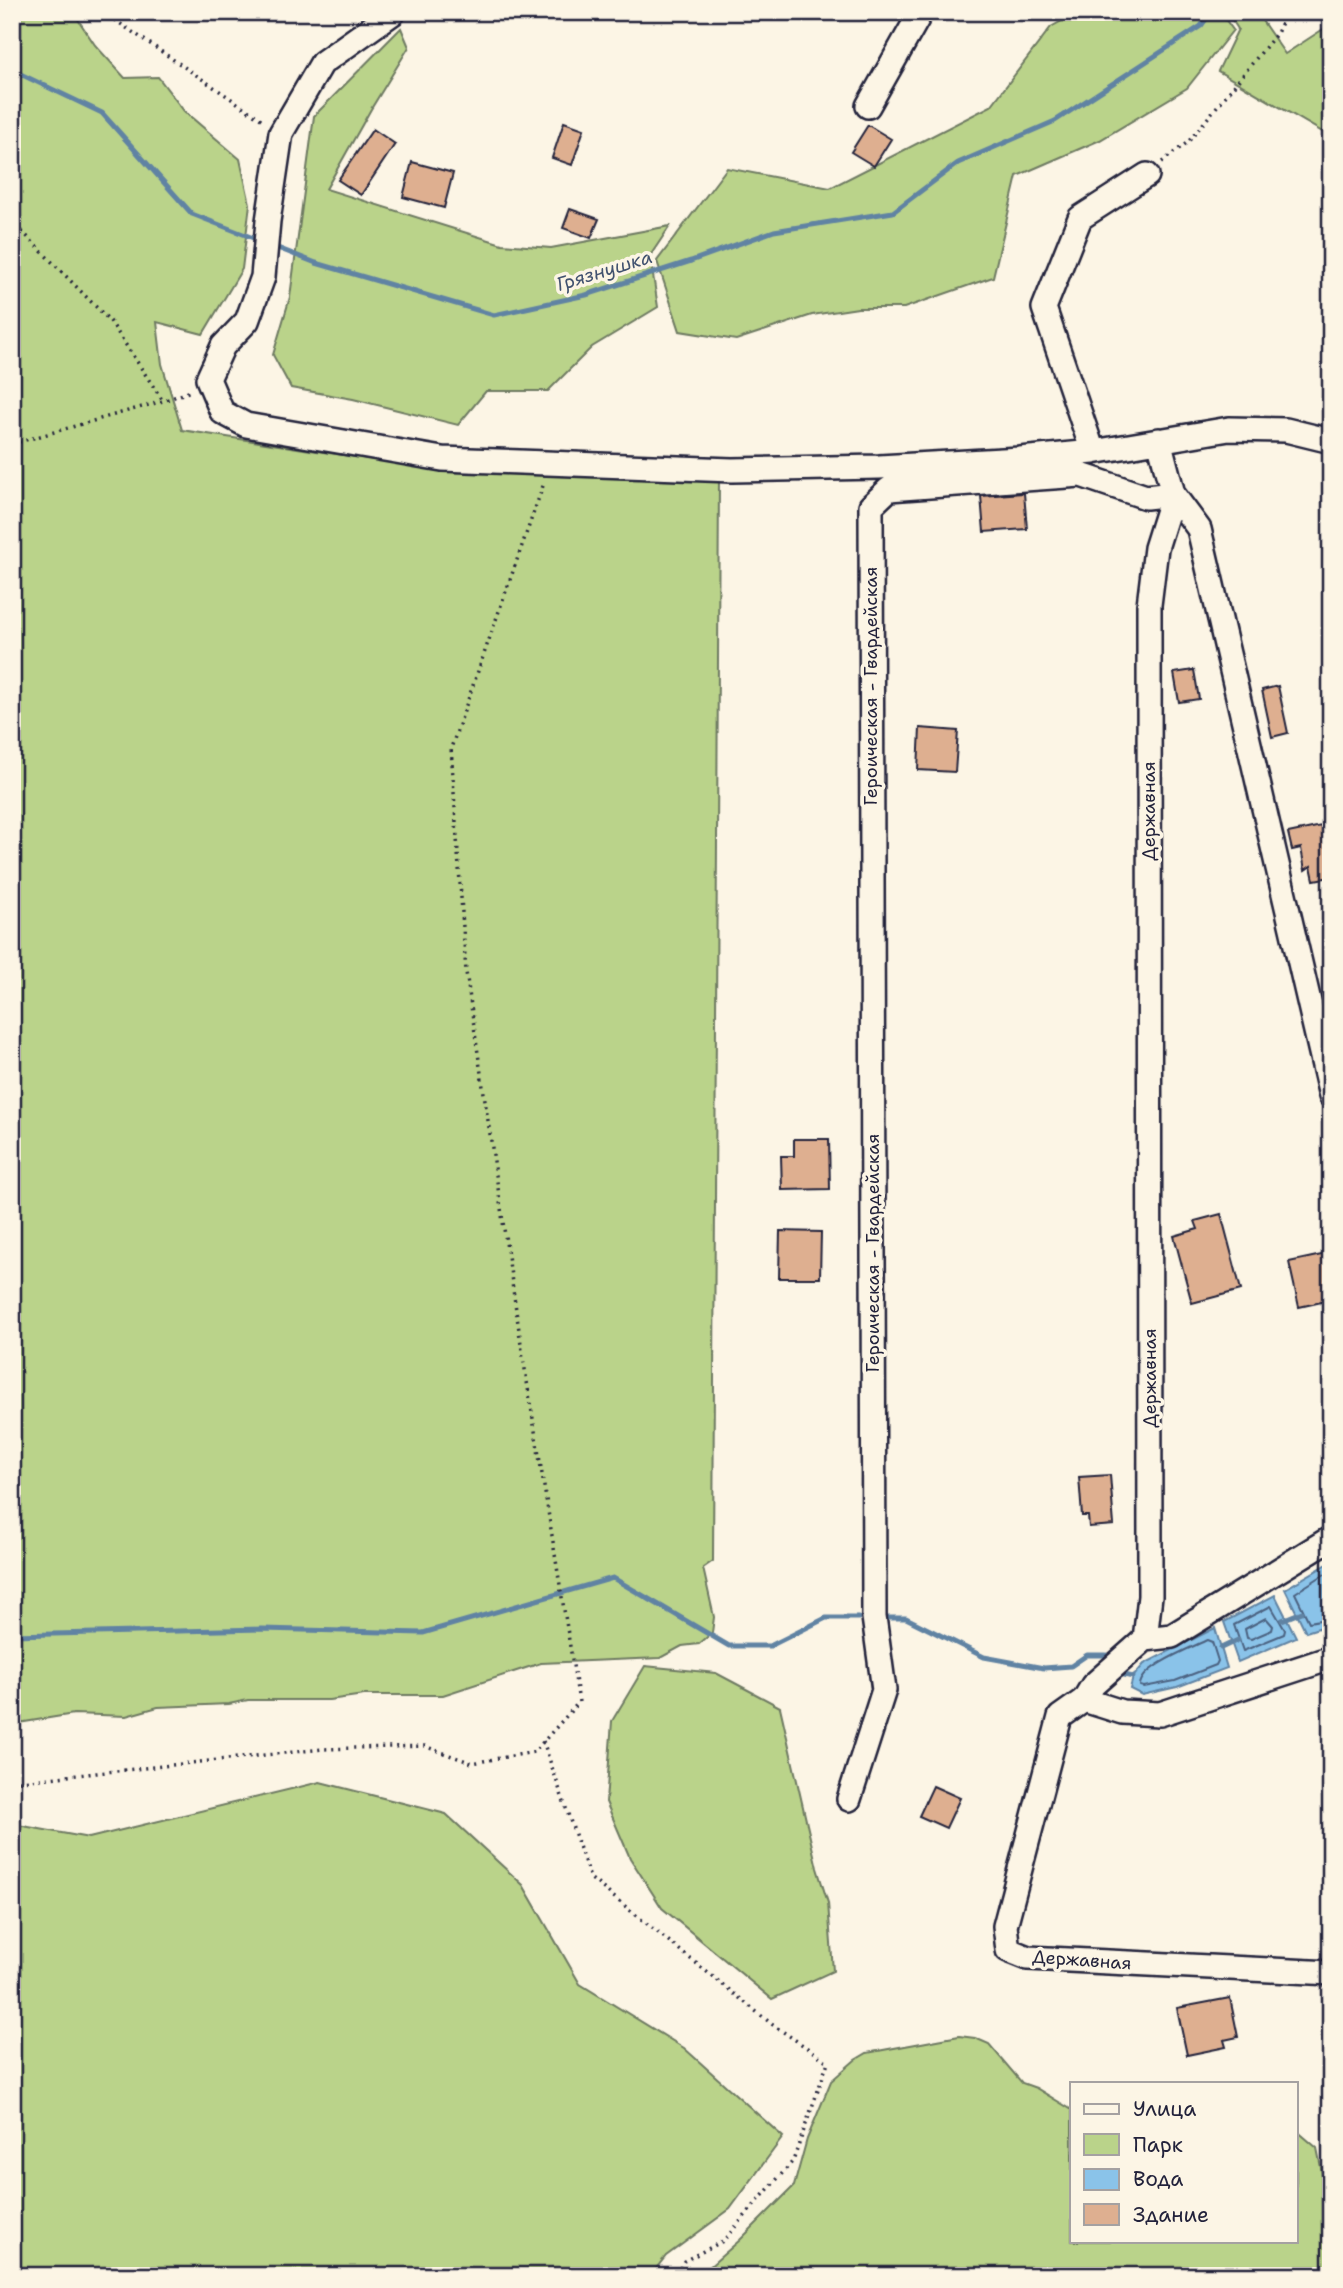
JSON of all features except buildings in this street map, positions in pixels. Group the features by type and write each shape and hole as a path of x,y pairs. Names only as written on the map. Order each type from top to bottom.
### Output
{"street":[{"path":"394,12 322,63 281,133 263,277 247,321 223,346 208,379 222,412 246,425 442,459 759,469 879,467 1093,452 1229,429 1286,430 1331,441"},
{"path":"868,106 921,12"},
{"path":"1093,452 1044,308 1080,218 1147,174"},
{"path":"1159,440 1172,494 1199,529 1331,1097"},
{"name":"Героическая - Гвардейская","path":"849,1800 884,1690 874,1617 871,506 889,489 1081,475 1146,497 1172,494"},
{"name":"Державная","path":"1172,494 1156,548 1149,605 1150,1596 1145,1639 1093,1685 1084,1700 1060,1717 1005,1926 1007,1950 1028,1958 1331,1973"},
{"path":"1145,1639 1172,1636 1331,1538"},
{"path":"1084,1700 1122,1712 1160,1714 1331,1658"}],"path":[{"path":"103,12 281,133"},
{"path":"1147,174 1188,142 1277,33 1287,12"},
{"path":"12,221 110,321 163,401"},
{"path":"12,444 191,391"},
{"path":"12,1782 322,1749 424,1746 472,1763 534,1752 579,1702 523,1357 466,972 451,747 552,463"},
{"path":"543,1741 590,1878 773,2025 828,2062 793,2161 723,2241 684,2261 676,2276"}],"green space":[{"path":"12,12 73,12 95,45 125,78 158,77 184,111 240,159 250,204 242,269 203,334 157,322 162,364 182,430 452,472 719,479 713,1561 703,1568 714,1617 712,1633 699,1644 682,1646 660,1658 541,1663 443,1695 248,1700 229,1704 158,1707 126,1716 74,1714 12,1724"},
{"path":"1078,12 1220,12 1233,30 1187,88 1100,140 1017,176 993,277 904,308 858,308 812,315 736,340 680,331 657,261 727,168 830,188 991,106 1051,27"},
{"path":"1227,12 1256,12 1285,54 1331,24 1331,144 1324,133 1218,71 1238,29"},
{"path":"401,28 409,47 326,189 502,244 551,248 670,226 650,256 658,307 592,347 548,391 486,391 458,425 353,399 291,388 273,355 290,297 314,116"},
{"path":"645,1666 716,1673 780,1707 817,1868 828,1903 833,1971 772,1999 662,1908 630,1858 606,1802 612,1721"},
{"path":"320,1782 446,1814 523,1885 580,1984 684,2048 783,2137 730,2209 666,2256 650,2276 12,2276 12,1824 89,1838"},
{"path":"959,2036 975,2038 989,2044 1022,2083 1036,2088 1070,2109 1070,2242 1298,2242 1298,2132 1317,2148 1331,2216 1331,2276 699,2276 794,2186 807,2139 831,2081 867,2053"}],"water":[{"path":"1331,1562 1331,1624 1306,1632 1285,1589"},
{"path":"1275,1595 1296,1637 1238,1662 1224,1622"},
{"path":"1215,1628 1227,1668 1177,1687 1142,1695 1130,1689 1133,1677 1144,1664"}],"waterway":[{"name":"Грязнушка","path":"270,245 316,263 494,315 586,295 774,231 893,212 958,163 1055,121 1201,26 1211,12"},
{"name":"Грязнушка","path":"12,70 102,113 192,214 261,241"},
{"path":"12,1635 262,1629 423,1633 613,1578 729,1646 770,1646 826,1618 858,1618"},
{"path":"1282,1620 1302,1612"},
{"path":"889,1618 906,1618 984,1657 1044,1668 1071,1666 1087,1655 1106,1655"},
{"path":"1221,1648 1238,1640"},
{"path":"1120,1674 1133,1677"}]}
